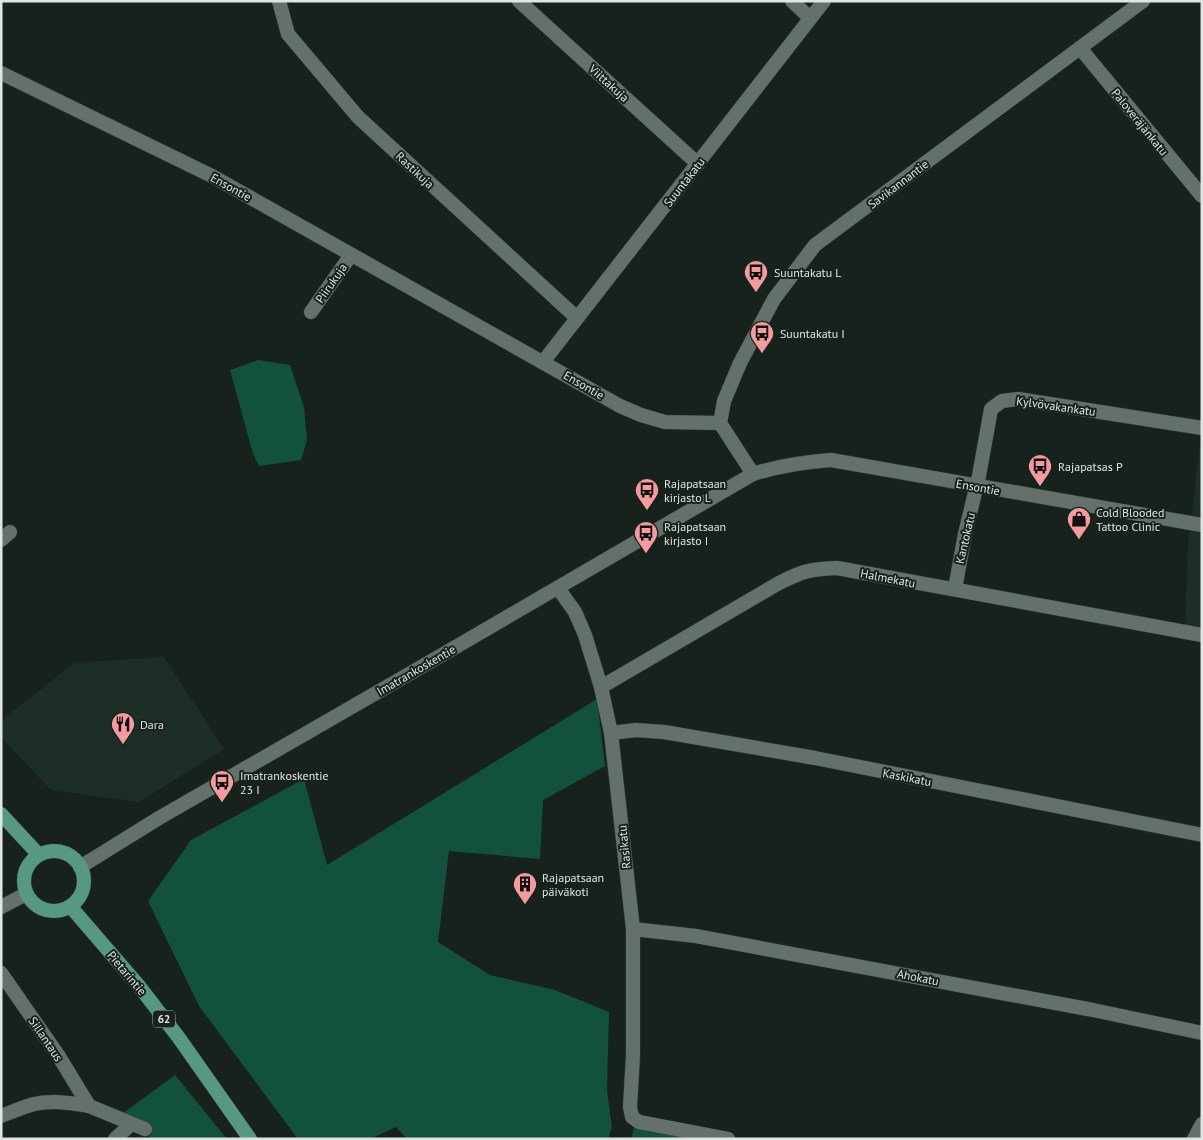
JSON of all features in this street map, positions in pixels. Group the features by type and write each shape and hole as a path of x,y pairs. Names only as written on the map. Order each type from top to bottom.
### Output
{"main road":[{"path":"1,814 39,855"},
{"path":"58,851 67,854 80,867 83,874 83,889 80,896 63,910 46,910 38,907 26,894 24,876 32,860 39,855 58,851"},
{"name":"Pietarintie","path":"70,906 139,986 179,1038 250,1139"}],"street":[{"name":"Rastikuja","path":"279,1 288,34 358,117 577,318"},
{"name":"Viittakuja","path":"519,1 698,164"},
{"path":"792,1 810,18"},
{"name":"Suuntakatu","path":"543,362 824,1"},
{"name":"Savikannantie","path":"720,423 724,401 737,371 774,299 815,246 1143,1"},
{"name":"Paloveräjänkatu","path":"1080,48 1202,196"},
{"name":"Ensontie","path":"1,73 212,176 620,406 665,422 720,423"},
{"name":"Piirukuja","path":"311,312 351,254"},
{"name":"Kylvövakankatu","path":"977,487 991,409 1002,402 1018,399 1202,428"},
{"path":"720,423 753,474"},
{"name":"Ensontie","path":"753,474 801,462 831,460 1202,525"},
{"name":"Imatrankoskentie","path":"80,867 159,818 753,474"},
{"name":"Kantokatu","path":"955,589 965,534 977,487"},
{"name":"Halmekatu","path":"601,687 803,571 837,568 1202,635"},
{"name":"Rasikatu","path":"558,588 575,612 586,635 601,687 611,733 633,929 633,1056 630,1107 632,1117 639,1122 728,1139"},
{"name":"Kaskikatu","path":"611,733 636,730 673,733 815,758 1202,835"},
{"path":"1,907 26,894"},
{"name":"Ahokatu","path":"633,929 696,936 1202,1032"},
{"name":"Sillantaus","path":"1,973 58,1056 88,1106"},
{"path":"1,1116 34,1104 61,1102 88,1106 145,1129"},
{"path":"115,1139 131,1124"},
{"path":"1194,1139 1202,1124"}],"shaded area":[{"path":"1201,438 1202,630 1185,627 1188,544"},
{"path":"164,657 224,749 139,802 51,790 1,737 1,721 74,663"}],"green space":[{"path":"258,360 290,365 304,407 307,440 301,460 259,466 253,454 230,370"},
{"path":"597,699 605,766 543,800 540,859 449,851 438,942 490,975 555,990 609,1012 607,1090 612,1127 608,1139 407,1139 396,1127 370,1139 298,1139 199,1006 148,901 191,840 304,779 327,865"},
{"path":"175,1075 227,1139 153,1139 122,1114"},
{"path":"635,1125 703,1139 631,1139"}],"place":[{"name":"Suuntakatu L","path":"756,293"},
{"name":"Suuntakatu I","path":"762,354"},
{"name":"Rajapatsas P","path":"1040,487"},
{"name":"Rajapatsaan kirjasto L","path":"647,511"},
{"name":"Cold Blooded Tattoo Clinic","path":"1079,540"},
{"name":"Rajapatsaan kirjasto I","path":"646,554"},
{"name":"Dara","path":"123,745"},
{"name":"Imatrankoskentie 23 I","path":"222,803"},
{"name":"Rajapatsaan päiväkoti","path":"525,905"}]}
